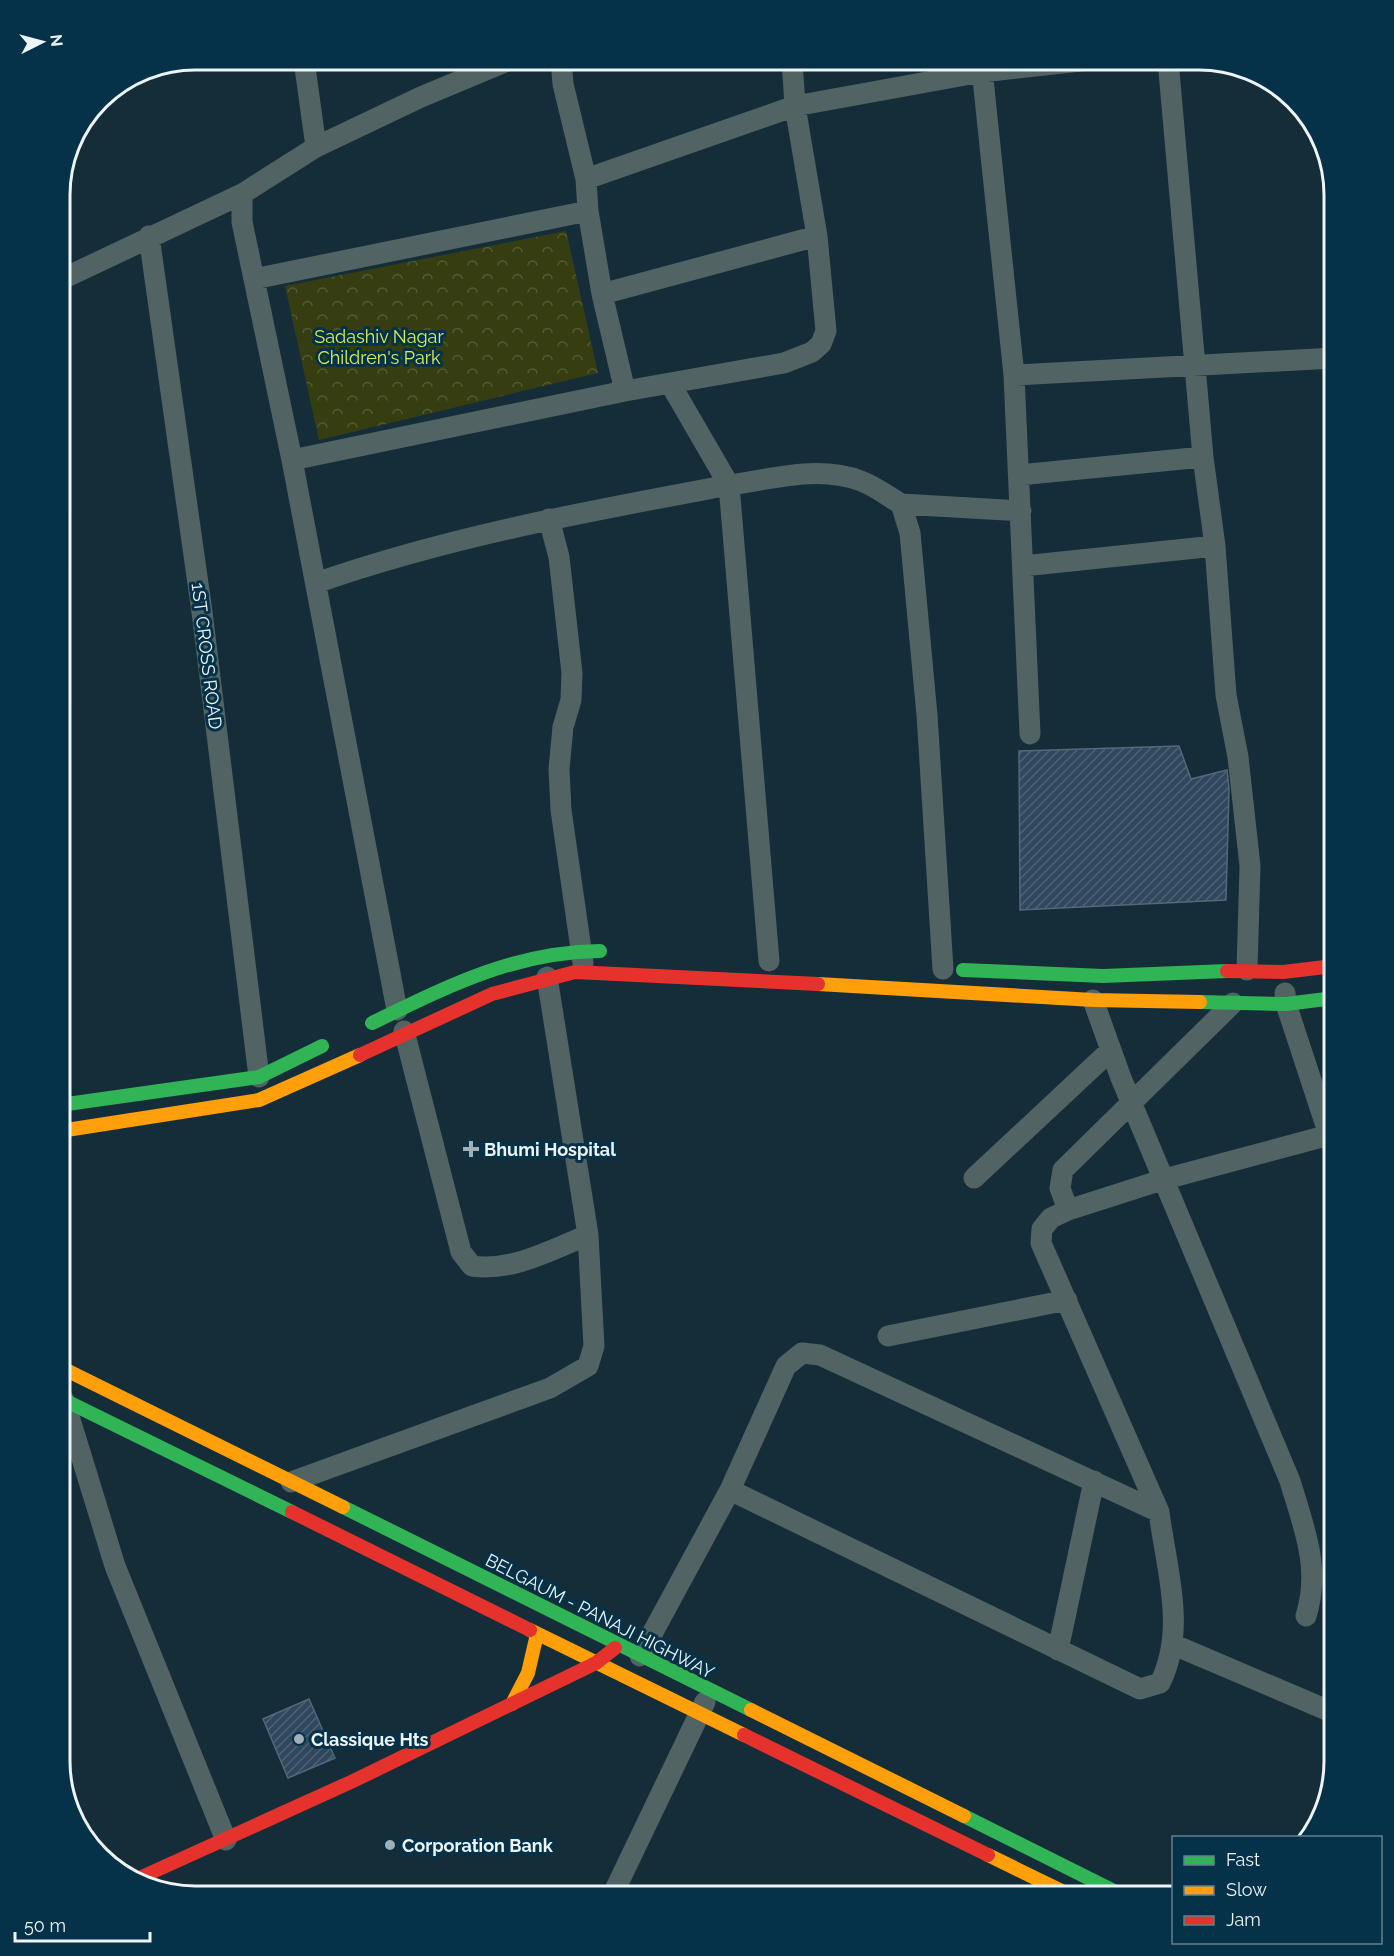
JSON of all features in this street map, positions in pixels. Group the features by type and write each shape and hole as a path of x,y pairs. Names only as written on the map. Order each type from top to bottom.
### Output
{"main road":[{"path":"355,1031 446,986 523,958 549,952 614,952"},
{"path":"937,969 1102,976 1247,970 1283,972 1324,967"},
{"path":"71,1129 259,1100 283,1091 404,1031 520,984 547,977 583,972 1093,1000 1286,1004 1324,999"},
{"path":"71,1103 259,1077 333,1041"},
{"name":"BELGAUM - PANAJI HIGHWAY","path":"71,1372 1104,1886"},
{"path":"71,1403 596,1663 611,1676 699,1713 1050,1886"},
{"path":"512,1704 528,1673 537,1634"},
{"path":"146,1875 226,1840 512,1704 596,1663 618,1645"},
{"path":"611,1676 640,1656"},
{"path":"166,1882 177,1877"}],"street":[{"path":"306,71 316,147"},
{"path":"71,274 242,194 316,147 421,97 484,71"},
{"path":"561,71 562,84 586,179 588,211 602,294 625,391"},
{"path":"292,460 625,391 671,385 784,363 812,352 820,344 826,331 817,236 795,106 793,71"},
{"path":"586,179 795,106 959,71"},
{"path":"983,71 1014,375 1030,734"},
{"path":"1169,71 1203,458 1215,546 1226,695 1238,757 1250,866 1247,970"},
{"path":"242,194 242,222 316,582 397,1010"},
{"path":"254,279 588,211"},
{"name":"1ST CROSS ROAD","path":"149,236 200,601 259,1077"},
{"path":"602,294 817,236"},
{"path":"1014,375 1324,358"},
{"path":"671,385 729,485 769,961"},
{"path":"1019,475 1203,458"},
{"path":"316,582 383,559 549,519 729,485 825,473 864,482 901,504 1021,511"},
{"path":"901,504 910,533 927,715 937,969"},
{"path":"549,519 559,557 572,673 571,700 562,727 559,769 561,810 582,951 583,972"},
{"path":"1023,566 1215,546"},
{"path":"1283,972 1286,1004 1324,1121"},
{"path":"291,1482 550,1388 588,1366 594,1346 588,1235 547,977"},
{"path":"1093,1000 1132,1103 1290,1481 1307,1536 1311,1562 1313,1594 1306,1616"},
{"path":"1068,1210 1060,1188 1063,1170 1233,1003"},
{"path":"404,1031 461,1252 472,1266 492,1269 512,1265 588,1235"},
{"path":"974,1178 1111,1050"},
{"path":"730,1490 1140,1689 1160,1683 1166,1671 1175,1629 1158,1512 1041,1243 1042,1229 1051,1218 1068,1210 1165,1179 1324,1144"},
{"path":"888,1336 1066,1300"},
{"path":"640,1656 730,1490 786,1366 802,1353 820,1355 1158,1512"},
{"path":"71,1427 115,1566 226,1840"},
{"path":"1058,1650 1094,1481"},
{"path":"1172,1644 1324,1709"},
{"path":"617,1885 710,1691"}],"green space":[{"name":"Sadashiv Nagar Children's Park","path":"566,231 598,373 319,440 285,286"}],"building":[{"path":"1179,746 1191,779 1227,770 1229,789 1226,900 1020,910 1019,751"},
{"name":"Classique Hts","path":"309,1699 335,1758 288,1778 263,1719"}],"traffic: fast":[{"path":"372,1023 455,984 510,964 539,957 600,951"},
{"path":"963,970 1103,976 1227,971"},
{"path":"1200,1002 1286,1004 1324,999"},
{"path":"71,1103 259,1077 322,1046"},
{"path":"71,1403 292,1512"},
{"path":"343,1507 751,1710"},
{"path":"964,1816 1104,1886"}],"traffic: slow":[{"path":"818,984 1093,1000 1200,1002"},
{"path":"71,1129 259,1100 360,1055"},
{"path":"71,1372 343,1507"},
{"path":"530,1630 744,1735"},
{"path":"512,1704 528,1673 537,1634"},
{"path":"751,1710 964,1816"},
{"path":"988,1855 1051,1886"}],"traffic: jam":[{"path":"1227,971 1283,972 1324,967"},
{"path":"360,1055 492,994 575,972 818,984"},
{"path":"292,1512 530,1630"},
{"path":"146,1875 351,1782 596,1663 615,1648"},
{"path":"744,1735 988,1855"}],"place":[{"name":"Bhumi Hospital","path":"471,1149"},
{"name":"Classique Hts","path":"299,1739"},
{"name":"Corporation Bank","path":"390,1845"}]}
